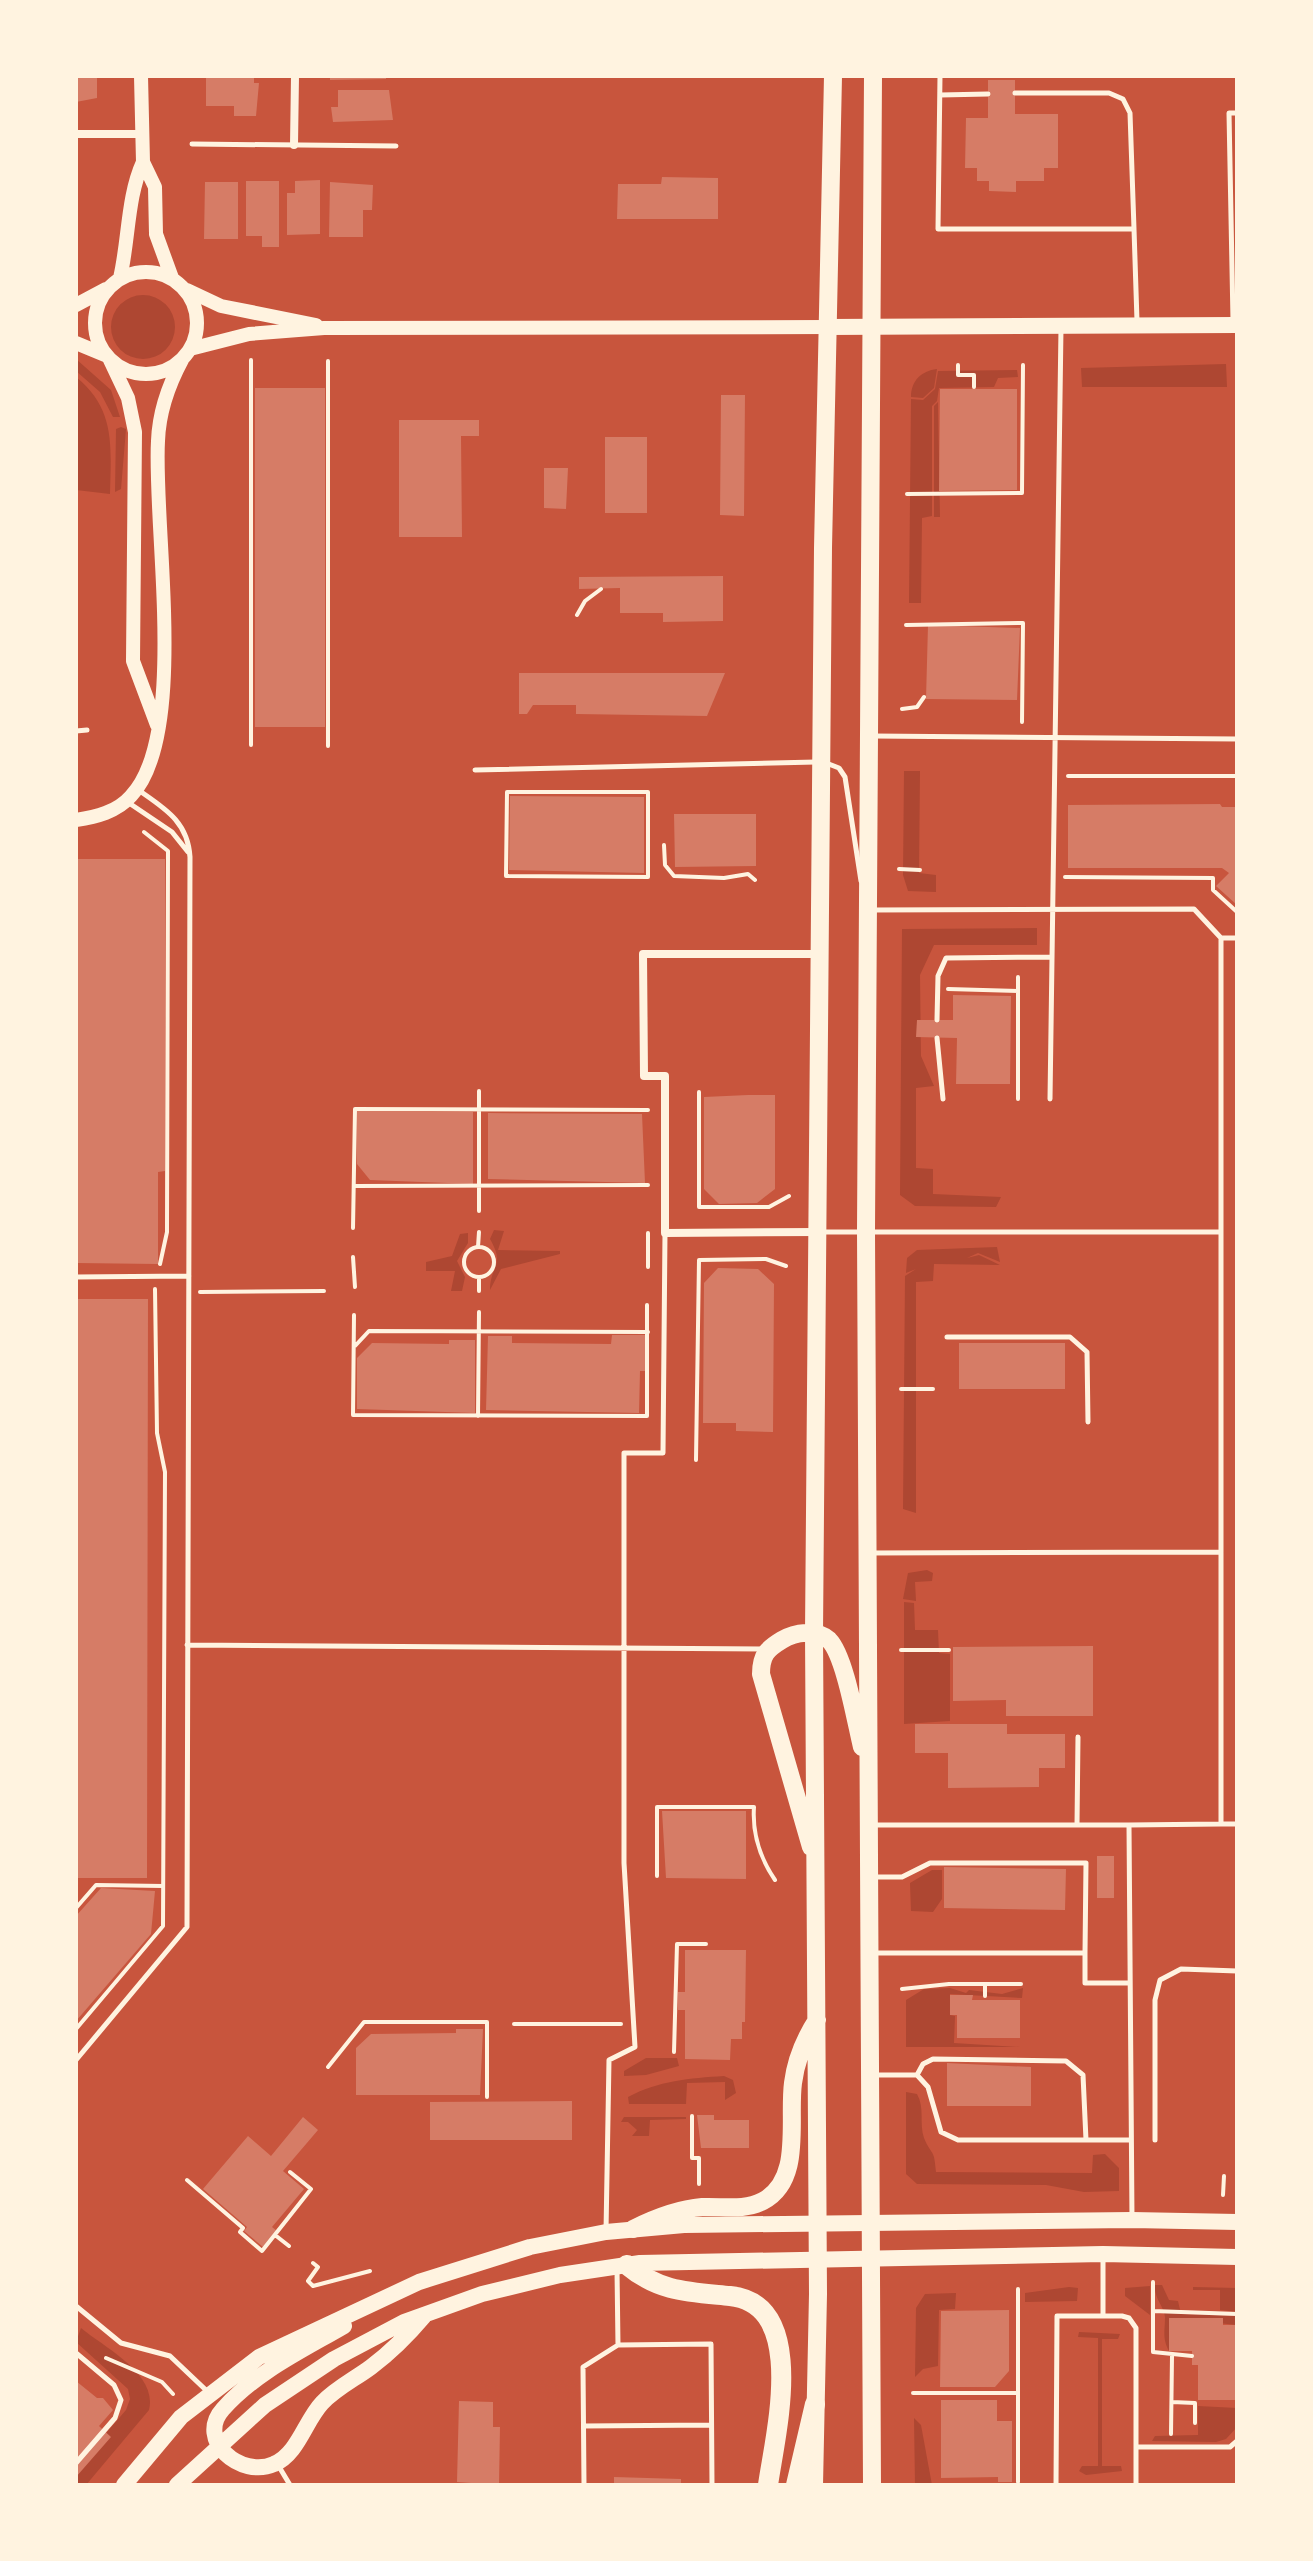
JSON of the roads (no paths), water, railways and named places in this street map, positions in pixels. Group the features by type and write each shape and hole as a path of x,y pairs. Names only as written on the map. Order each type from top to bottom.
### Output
{"highway":[{"path":"622,2265 667,2289 742,2298 766,2315 778,2338 782,2375 768,2485"},
{"path":"796,2485 815,2404"}],"main road":[{"path":"814,2485 817,1869 814,1633 822,762 833,76"},
{"path":"872,2485 866,1231 873,76"},
{"path":"828,327 1235,325"},
{"path":"817,1869 761,1674 761,1659 768,1649 791,1634 814,1633 829,1640 837,1654 869,1772"},
{"path":"633,2229 685,2209 752,2206 780,2187 789,2167 791,2102 798,2057 804,2038 817,2020"},
{"path":"124,2485 157,2443 208,2392 259,2357 385,2298 485,2260 606,2232 633,2229 1132,2220 1237,2222"},
{"path":"177,2485 265,2405 334,2359 424,2316 495,2290 622,2265 1103,2254 1237,2257"},
{"path":"385,2298 278,2364 237,2396 218,2416 215,2432 219,2445 233,2462 262,2468 287,2455 323,2402 385,2356 424,2316"}],"street":[{"path":"76,820 106,813 125,801 137,789 158,740 162,706 163,554 158,439 166,395 196,337 196,310 177,283 156,234 155,187 143,162 141,76"},
{"path":"294,145 295,76"},
{"path":"76,134 142,134"},
{"path":"143,162 132,186 129,240 115,282 94,320 99,344 128,398 135,432 133,661 154,713 158,740"},
{"path":"76,305 115,282 146,272 177,283 221,306 281,316 324,328"},
{"path":"76,343 132,373 146,375 172,368 186,355 249,334 324,328 828,327"},
{"path":"820,954 643,954 644,1076 665,1076 665,1233 820,1232"}],"lane":[{"path":"940,76 938,229 1134,229"},
{"path":"1015,93 1109,93 1123,99 1130,113 1137,326"},
{"path":"940,95 988,94"},
{"path":"1235,325 1229,113 1237,113"},
{"path":"192,144 396,146"},
{"path":"1050,1099 1061,327"},
{"path":"76,731 87,730"},
{"path":"868,735 1237,739"},
{"path":"475,770 822,762 839,768 845,777 854,855 868,910 1194,909 1221,938 1221,1824"},
{"path":"76,2060 187,1927 190,857 188,838 180,823 137,789"},
{"path":"125,801 172,832 190,857"},
{"path":"1221,938 1237,938"},
{"path":"937,1020 938,976 946,958 1051,957"},
{"path":"937,1038 943,1099"},
{"path":"820,1232 1220,1232"},
{"path":"606,2232 609,2060 635,2047 624,1863 624,1453 663,1453 665,1233"},
{"path":"76,1277 189,1276"},
{"path":"947,1337 1070,1337 1087,1352 1088,1422"},
{"path":"869,1553 1221,1552"},
{"path":"187,1645 768,1649"},
{"path":"1077,1825 1078,1737"},
{"path":"871,1825 1237,1824"},
{"path":"1129,1825 1132,2220"},
{"path":"871,1877 902,1877 930,1863 1086,1863 1085,1983 1130,1983"},
{"path":"871,1953 1085,1953"},
{"path":"1155,2140 1155,2000 1160,1980 1181,1969 1237,1971"},
{"path":"917,2075 927,2061 942,2058 1066,2061 1083,2075 1086,2140"},
{"path":"872,2075 917,2075 928,2087 935,2122 949,2138 1131,2140"},
{"path":"1103,2254 1103,2316"},
{"path":"618,2345 622,2265"},
{"path":"76,2306 121,2343 170,2356 208,2392"},
{"path":"1056,2485 1057,2316 1129,2318 1136,2328 1136,2485"},
{"path":"584,2485 583,2367 618,2345 711,2344 712,2485"},
{"path":"76,2353 114,2385 121,2400 115,2418 76,2463"},
{"path":"584,2426 711,2425"},
{"path":"1136,2447 1230,2447 1237,2441"},
{"path":"276,2463 290,2485"}]}
